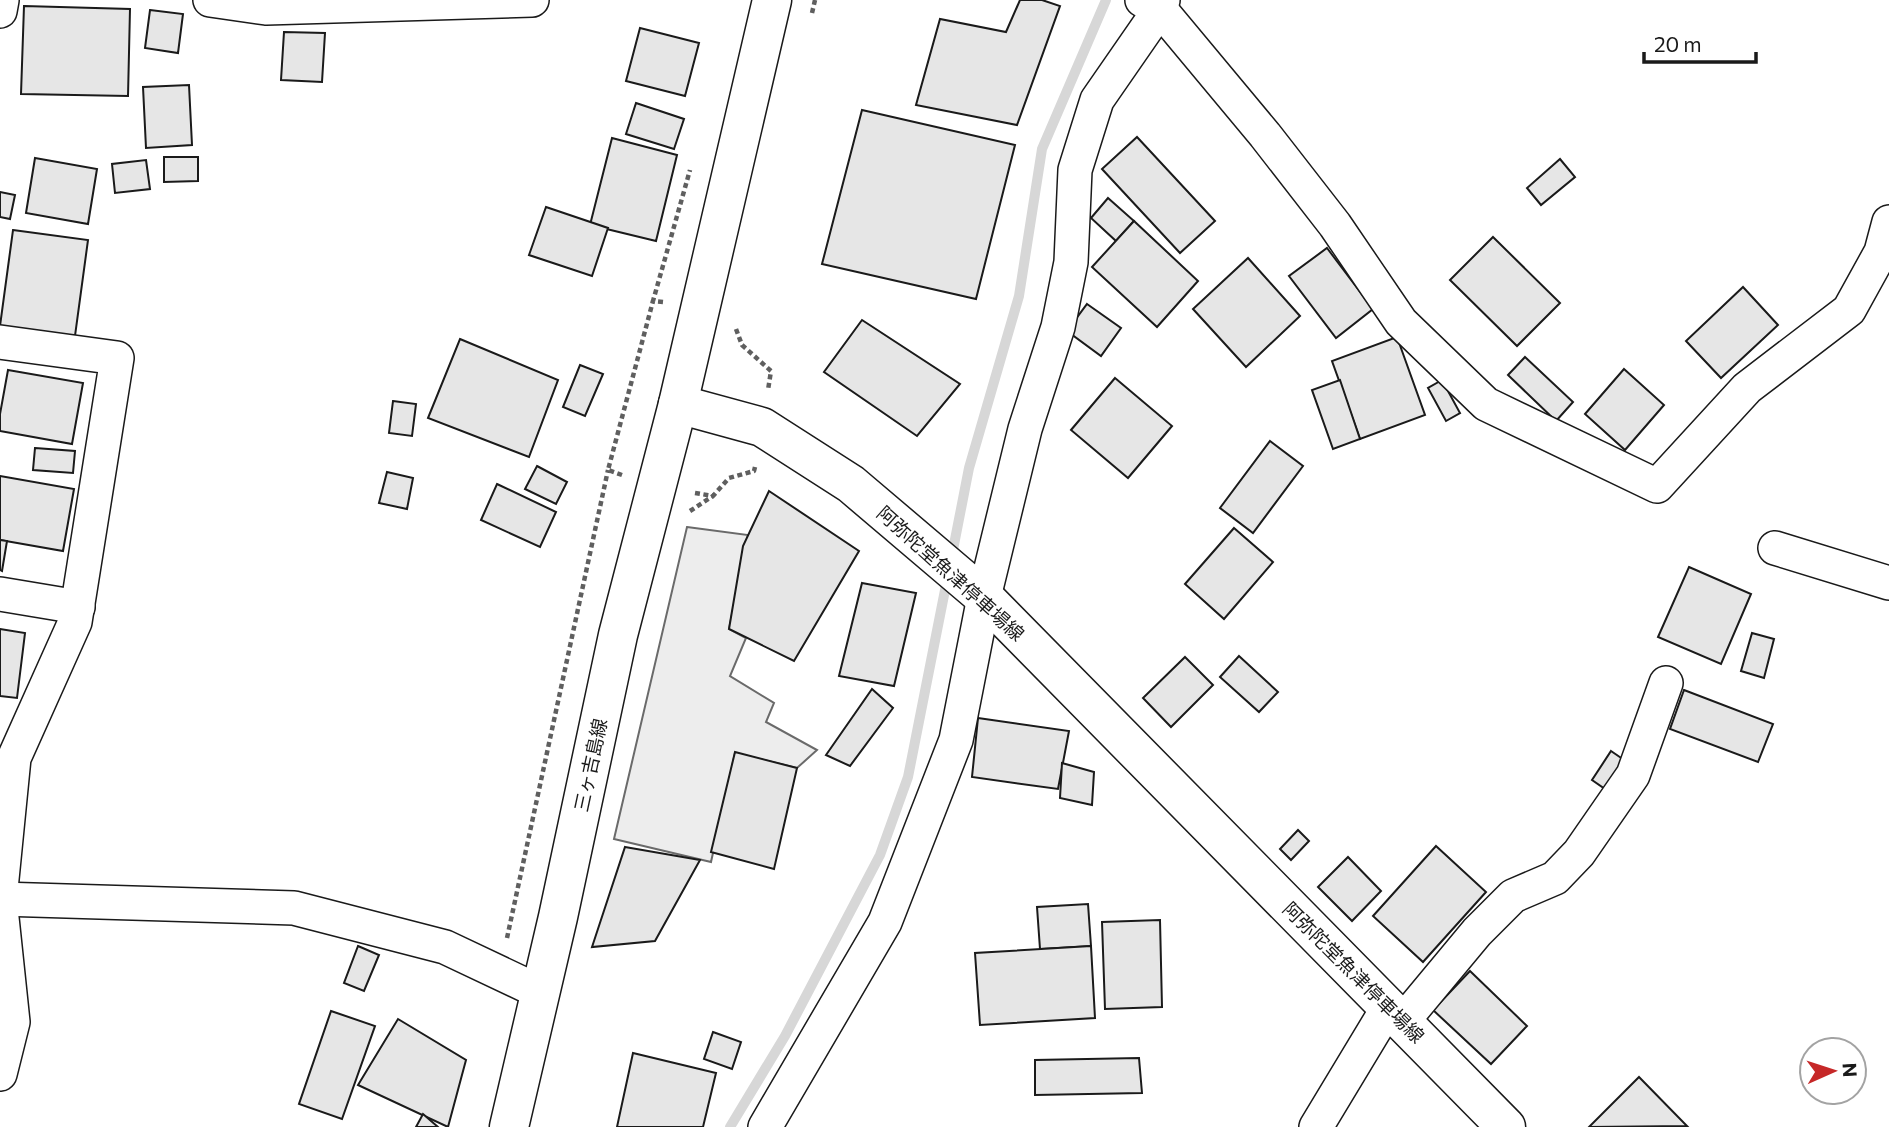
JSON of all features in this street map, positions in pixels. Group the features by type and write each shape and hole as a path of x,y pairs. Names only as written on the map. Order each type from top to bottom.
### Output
{"main road":[{"path":"678,404 772,0"},
{"name":"阿弥陀堂魚津停車場線","path":"678,404 762,427 851,484 984,597 1506,1127"},
{"name":"三ヶ吉島線","path":"509,1127 618,635 678,404"}],"street":[{"path":"0,11 2,0"},
{"path":"211,0 266,8 533,0"},
{"path":"765,1127 885,922 956,740 984,597 1025,429 1058,327 1071,262 1075,170 1097,100 1155,3 1265,135 1335,225 1401,322 1486,404 1657,486 1747,388 1849,310 1881,252 1889,222"},
{"path":"0,342 117,358 75,622 14,758 0,899 13,1023 0,1074"},
{"path":"1775,548 1889,583"},
{"path":"0,594 78,607"},
{"path":"1316,1127 1396,1014 1513,896 1555,878 1579,853 1633,775 1666,683"},
{"path":"0,899 294,908 445,947 540,992"}],"path":[{"path":"499,972 608,470"}],"shaded area":[{"path":"687,527 748,535 729,629 746,638 730,676 774,703 766,722 817,750 797,768 735,753 711,862 614,839"}],"building":[{"path":"1020,0 1042,0 1060,6 1017,125 916,105 940,19 1006,32"},
{"path":"24,6 130,9 128,96 21,94"},
{"path":"150,10 183,14 178,53 145,48"},
{"path":"640,28 699,43 685,96 626,81"},
{"path":"284,32 325,33 322,82 281,80"},
{"path":"189,85 192,145 146,148 143,87"},
{"path":"636,103 684,119 674,149 626,134"},
{"path":"862,110 1015,145 976,299 822,264"},
{"path":"1137,137 1215,221 1180,253 1102,169"},
{"path":"612,138 677,155 656,241 590,225"},
{"path":"164,157 198,157 198,181 164,182"},
{"path":"35,158 97,169 88,224 26,213"},
{"path":"1560,159 1575,177 1541,205 1527,188"},
{"path":"146,160 150,189 115,193 112,164"},
{"path":"0,192 15,195 10,219 0,217"},
{"path":"1108,198 1134,221 1116,241 1091,218"},
{"path":"546,207 608,228 592,276 529,255"},
{"path":"1134,221 1198,281 1157,327 1092,267"},
{"path":"13,230 88,240 75,336 0,326"},
{"path":"1493,237 1560,303 1517,346 1450,280"},
{"path":"1327,248 1373,309 1336,338 1289,276"},
{"path":"1248,258 1300,316 1246,367 1193,309"},
{"path":"1743,287 1778,325 1721,378 1686,341"},
{"path":"1087,304 1121,328 1101,356 1067,331"},
{"path":"862,320 960,384 917,436 824,372"},
{"path":"1397,337 1425,415 1360,439 1332,361"},
{"path":"460,339 558,380 529,457 428,418"},
{"path":"1525,357 1573,402 1556,421 1508,375"},
{"path":"580,365 603,374 585,416 563,407"},
{"path":"1624,369 1664,405 1625,450 1585,414"},
{"path":"8,370 83,383 72,444 0,431 0,414"},
{"path":"1115,378 1172,426 1128,478 1071,430"},
{"path":"1340,380 1360,439 1333,449 1312,390"},
{"path":"1442,380 1460,413 1446,421 1428,388"},
{"path":"393,401 416,404 412,436 389,433"},
{"path":"1270,441 1303,466 1253,533 1220,508"},
{"path":"35,448 75,451 73,473 33,470"},
{"path":"537,466 567,482 556,504 525,489"},
{"path":"387,472 413,478 407,509 379,503"},
{"path":"0,476 74,489 63,551 0,540"},
{"path":"497,484 556,512 540,547 481,520"},
{"path":"769,491 859,551 794,661 729,629 743,546"},
{"path":"1234,528 1273,562 1224,619 1185,584"},
{"path":"0,540 7,541 2,571 0,570"},
{"path":"1689,567 1751,594 1721,664 1658,637"},
{"path":"862,583 916,593 894,686 839,676"},
{"path":"0,629 25,633 17,698 0,696"},
{"path":"1752,633 1774,639 1764,678 1741,671"},
{"path":"1239,656 1278,692 1259,712 1220,677"},
{"path":"1185,657 1213,685 1171,727 1143,698"},
{"path":"872,689 893,708 850,766 826,755"},
{"path":"1684,690 1773,724 1758,762 1670,729"},
{"path":"978,718 1069,731 1058,789 972,777"},
{"path":"1611,751 1627,762 1608,791 1592,780"},
{"path":"735,752 797,768 774,869 711,852"},
{"path":"1062,763 1094,772 1092,805 1060,798"},
{"path":"1298,830 1309,841 1291,860 1280,849"},
{"path":"1436,846 1486,892 1423,962 1373,916"},
{"path":"625,847 700,860 655,941 592,947"},
{"path":"1348,857 1381,891 1352,921 1318,887"},
{"path":"1088,904 1091,946 1040,949 1037,907"},
{"path":"1160,920 1162,1007 1105,1009 1102,922"},
{"path":"358,946 379,955 364,991 344,983"},
{"path":"1091,946 1095,1018 980,1025 975,953"},
{"path":"1470,971 1527,1026 1491,1064 1433,1010"},
{"path":"331,1011 375,1026 342,1119 299,1104"},
{"path":"398,1019 466,1060 448,1127 358,1085"},
{"path":"713,1032 741,1042 732,1069 704,1059"},
{"path":"633,1053 716,1073 703,1127 617,1127"},
{"path":"1139,1058 1142,1093 1035,1095 1035,1060"},
{"path":"1639,1077 1687,1126 1589,1127"},
{"path":"423,1114 438,1127 416,1127"}],"waterway":[{"path":"951,560 969,468 1019,296 1042,149 1106,0"},
{"path":"730,1127 785,1036 880,855 908,777 948,575"}]}
